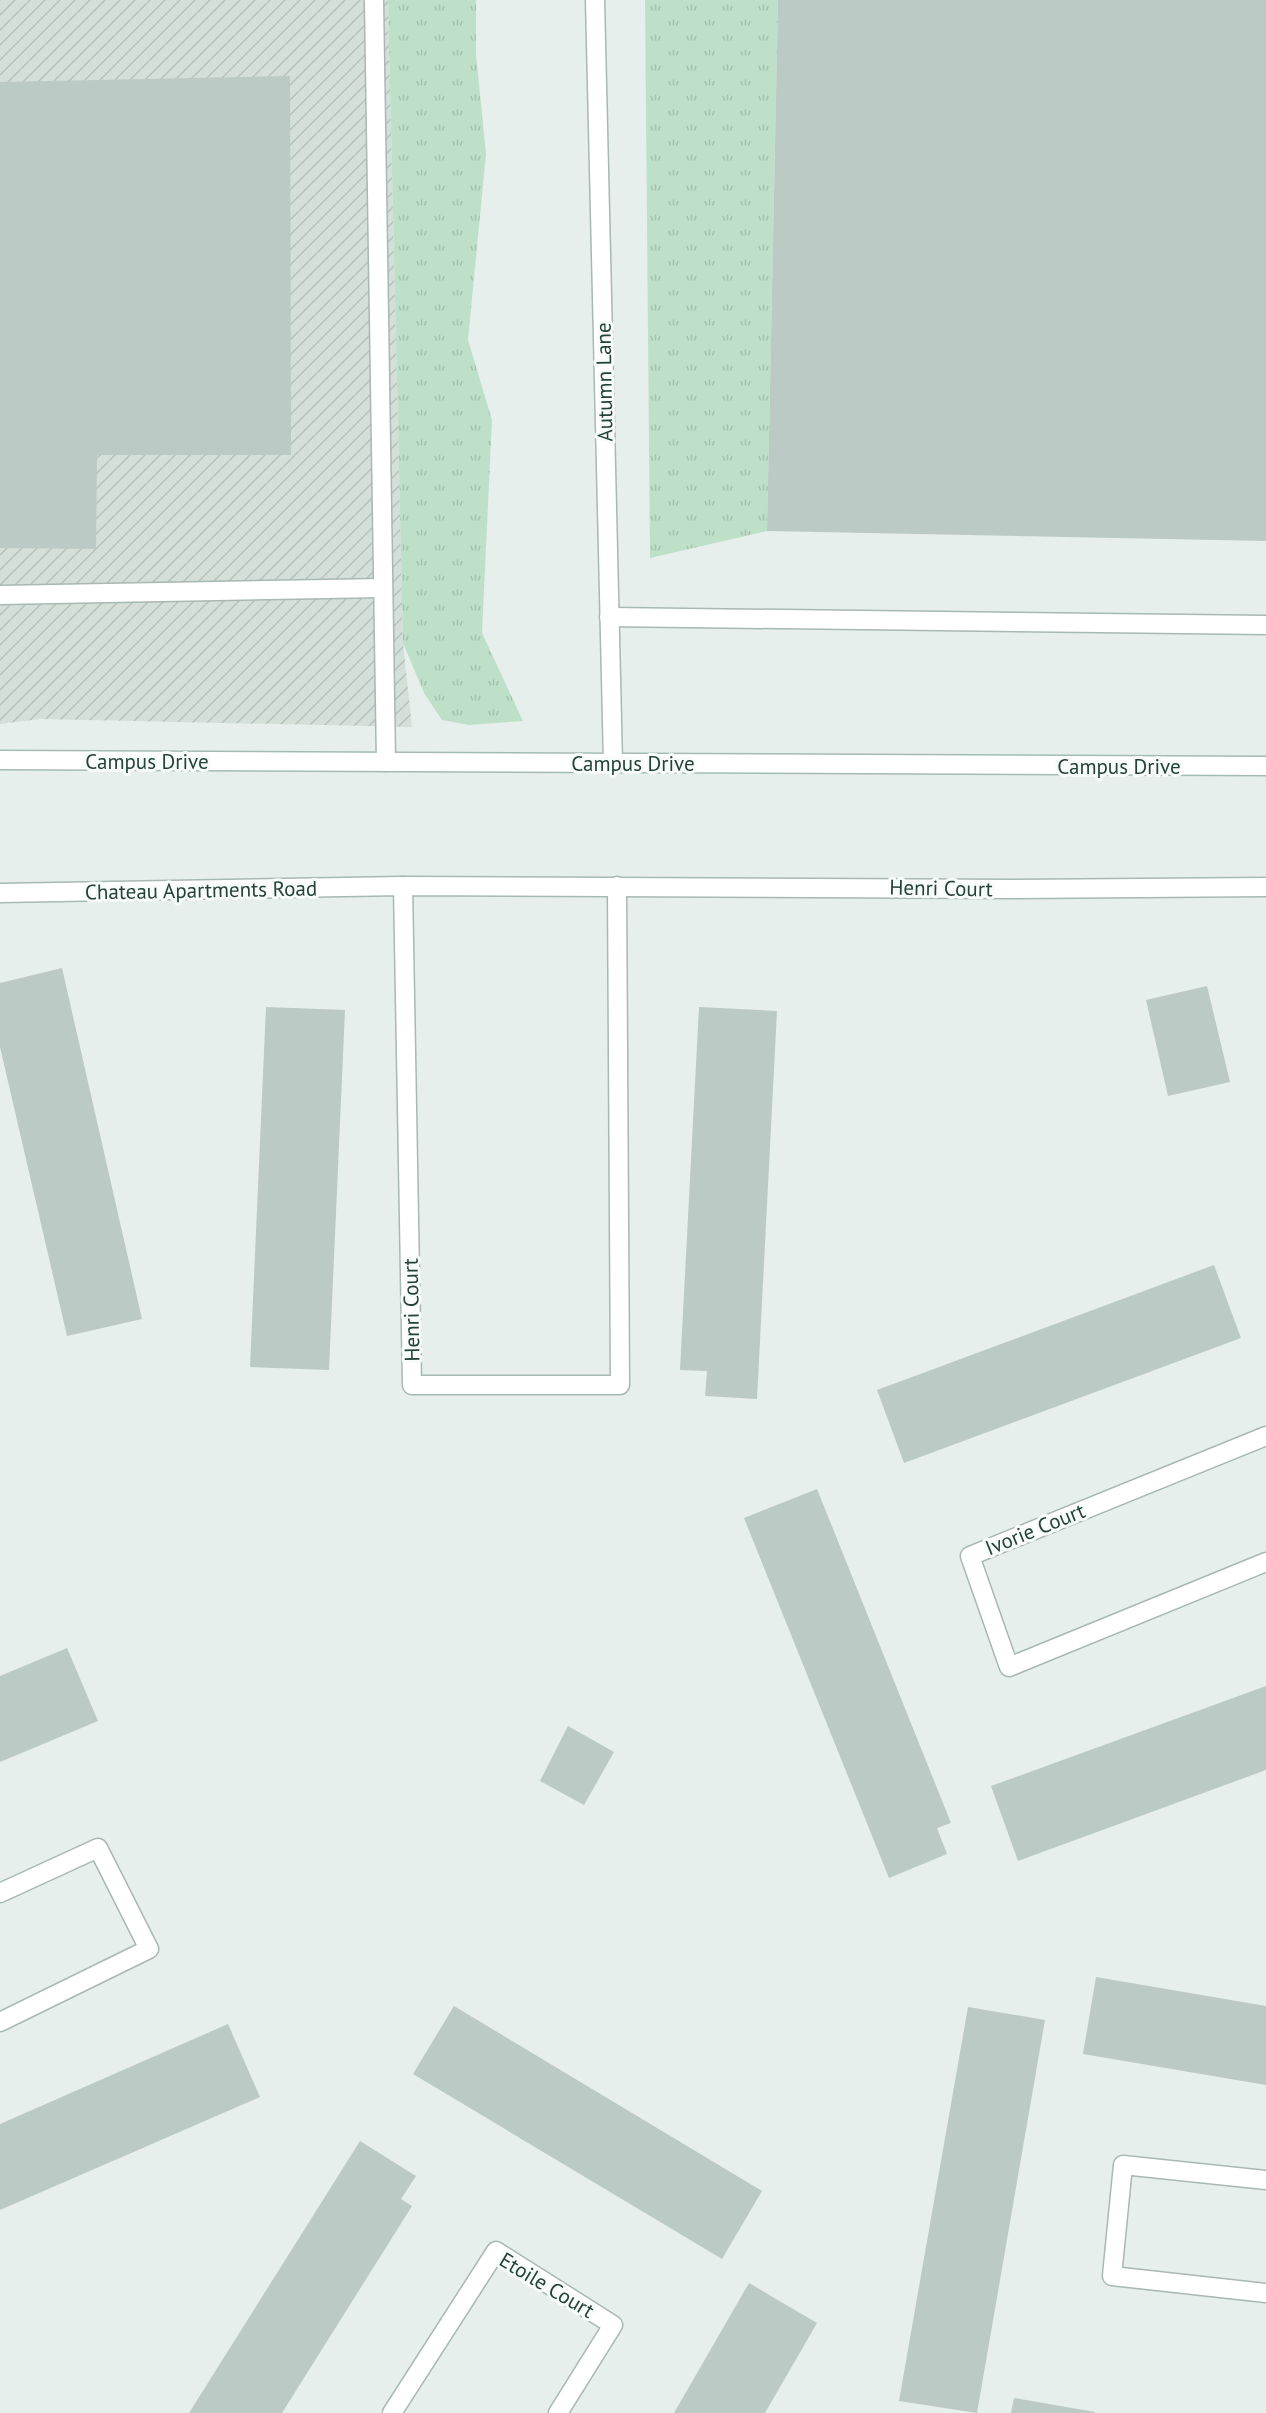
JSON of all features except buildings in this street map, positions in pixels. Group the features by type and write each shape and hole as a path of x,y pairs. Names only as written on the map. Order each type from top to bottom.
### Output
{"street":[{"path":"374,0 386,762"},
{"name":"Autumn Lane","path":"594,0 613,763"},
{"path":"0,596 383,588"},
{"path":"609,617 1266,625"},
{"name":"Campus Drive","path":"0,760 1266,766"},
{"name":"Henri Court","path":"617,886 620,1385 412,1385 403,886 617,886 1013,889 1266,887"},
{"name":"Chateau Apartments Road","path":"0,893 403,886"},
{"name":"Ivorie Court","path":"1266,1436 970,1556 1009,1667 1266,1562"},
{"path":"0,1893 98,1848 149,1949 0,2022"},
{"path":"1266,2180 1124,2165 1112,2276 1266,2293"},
{"name":"Etoile Court","path":"392,2413 496,2251 613,2325 558,2413"}],"shaded area":[{"path":"0,0 388,0 403,643 412,727 41,719 0,724"}],"green space":[{"path":"388,0 476,0 476,54 486,154 468,340 492,420 482,633 523,721 469,725 442,720 424,693 403,643"},
{"path":"645,0 778,0 767,531 650,558"}]}
